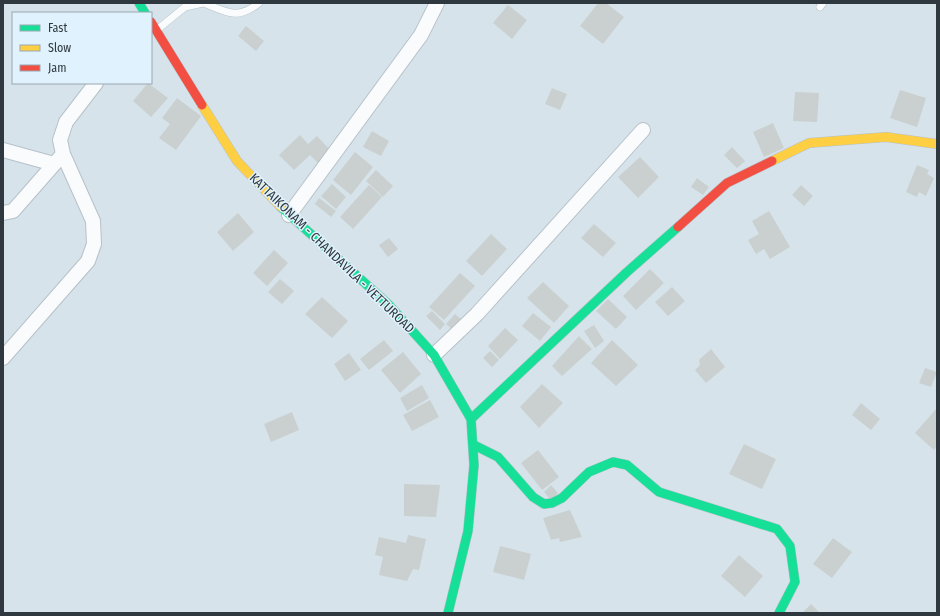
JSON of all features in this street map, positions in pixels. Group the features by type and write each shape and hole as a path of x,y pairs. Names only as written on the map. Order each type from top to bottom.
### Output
{"street":[{"path":"139,3 144,12"},
{"path":"289,215 421,35 437,3"},
{"name":"KATTAIKONAM - CHANDAVILA - VETTUROAD","path":"152,24 237,161 289,215 388,304 434,355 472,419 474,445 468,531 448,613"},
{"path":"3,358 88,261 94,244 93,221 59,159 60,140 66,122 95,84"},
{"path":"434,355 477,314 643,130"},
{"path":"472,419 628,272 727,183 809,143 886,137 937,144"},
{"path":"3,150 59,159"},
{"path":"3,214 13,211 59,159"},
{"path":"474,445 498,457 533,497 544,504 552,503 562,498 589,472 613,462 627,465 659,492 777,529 790,546 795,582 779,613"}],"lane":[{"path":"156,31 185,7 203,3 235,15 249,11 259,3"}],"building":[{"path":"598,3 606,3 624,17 603,44 580,26"},
{"path":"508,5 527,20 512,39 493,23"},
{"path":"246,26 264,41 256,51 238,36"},
{"path":"147,84 149,84 168,98 151,117 133,101"},
{"path":"552,88 567,94 560,110 545,104"},
{"path":"900,90 926,98 917,127 890,118"},
{"path":"795,92 819,93 817,122 793,121"},
{"path":"177,98 201,116 176,150 159,138 170,124 162,118"},
{"path":"773,123 784,148 764,157 753,132"},
{"path":"372,131 389,141 381,156 363,147"},
{"path":"300,135 308,144 317,136 331,151 318,163 310,155 294,170 279,155"},
{"path":"732,147 745,161 737,168 724,155"},
{"path":"355,152 373,167 351,195 333,180"},
{"path":"640,157 659,177 638,198 618,177"},
{"path":"917,165 929,170 927,174 934,178 926,196 919,192 917,197 906,192"},
{"path":"376,170 393,186 383,197 366,181"},
{"path":"697,178 709,187 703,195 691,187"},
{"path":"332,184 346,197 336,209 321,196"},
{"path":"369,185 382,197 353,229 340,217"},
{"path":"801,185 813,196 804,206 792,195"},
{"path":"319,198 336,211 331,217 315,204"},
{"path":"769,211 790,247 770,259 764,249 756,254 748,240 759,234 752,221"},
{"path":"238,213 254,232 233,251 217,232"},
{"path":"594,224 616,243 603,257 581,238"},
{"path":"491,234 507,249 482,276 466,261"},
{"path":"389,238 398,249 388,257 379,245"},
{"path":"274,250 288,263 267,286 253,273"},
{"path":"650,269 664,283 636,310 623,296"},
{"path":"460,273 475,286 444,320 429,307"},
{"path":"280,279 294,291 282,304 268,292"},
{"path":"543,282 569,306 554,323 527,298"},
{"path":"672,287 685,301 668,316 655,302"},
{"path":"322,297 348,321 332,338 305,314"},
{"path":"608,299 627,317 616,329 596,311"},
{"path":"432,311 445,324 440,330 426,316"},
{"path":"533,313 551,327 540,341 522,326"},
{"path":"455,314 463,321 454,331 446,324"},
{"path":"594,325 604,341 595,348 584,331"},
{"path":"505,328 518,340 500,359 488,346"},
{"path":"579,336 592,349 562,376 552,366"},
{"path":"384,340 393,351 369,370 360,359"},
{"path":"612,340 638,365 616,386 591,363"},
{"path":"711,349 725,367 706,383 695,370 700,365 699,360"},
{"path":"490,351 499,360 492,367 483,358"},
{"path":"403,352 421,374 400,393 381,370"},
{"path":"349,353 361,370 345,381 334,364"},
{"path":"925,368 937,372 931,387 919,383"},
{"path":"542,384 563,403 539,428 520,407"},
{"path":"422,385 429,398 407,411 400,398"},
{"path":"430,400 439,417 412,431 403,415"},
{"path":"861,403 880,419 871,430 852,415"},
{"path":"937,408 937,446 934,450 915,433"},
{"path":"292,412 299,430 271,442 264,424"},
{"path":"744,444 776,459 762,489 729,474"},
{"path":"538,450 559,477 542,490 521,463"},
{"path":"404,484 440,485 436,517 404,516"},
{"path":"551,485 558,493 551,500 544,492"},
{"path":"570,510 582,537 560,542 559,538 551,540 543,518"},
{"path":"408,535 426,539 419,570 413,569 407,581 379,575 383,557 375,555 379,537 406,543"},
{"path":"833,538 852,552 832,578 813,564"},
{"path":"500,546 531,554 524,580 493,572"},
{"path":"739,555 763,576 745,597 721,576"},
{"path":"811,604 820,613 802,613"}],"traffic: fast":[{"path":"139,3 144,12"},
{"path":"281,207 388,304 434,355 471,419 474,465 468,531 448,613"},
{"path":"471,419 627,272 678,227"},
{"path":"474,445 498,457 533,497 544,504 552,503 562,498 589,472 613,462 627,465 659,492 777,529 790,546 795,582 779,613"}],"traffic: slow":[{"path":"202,105 237,161 281,207"},
{"path":"772,161 809,143 886,137 937,144"}],"traffic: jam":[{"path":"152,24 202,105"},
{"path":"678,227 727,183 772,161"}]}
